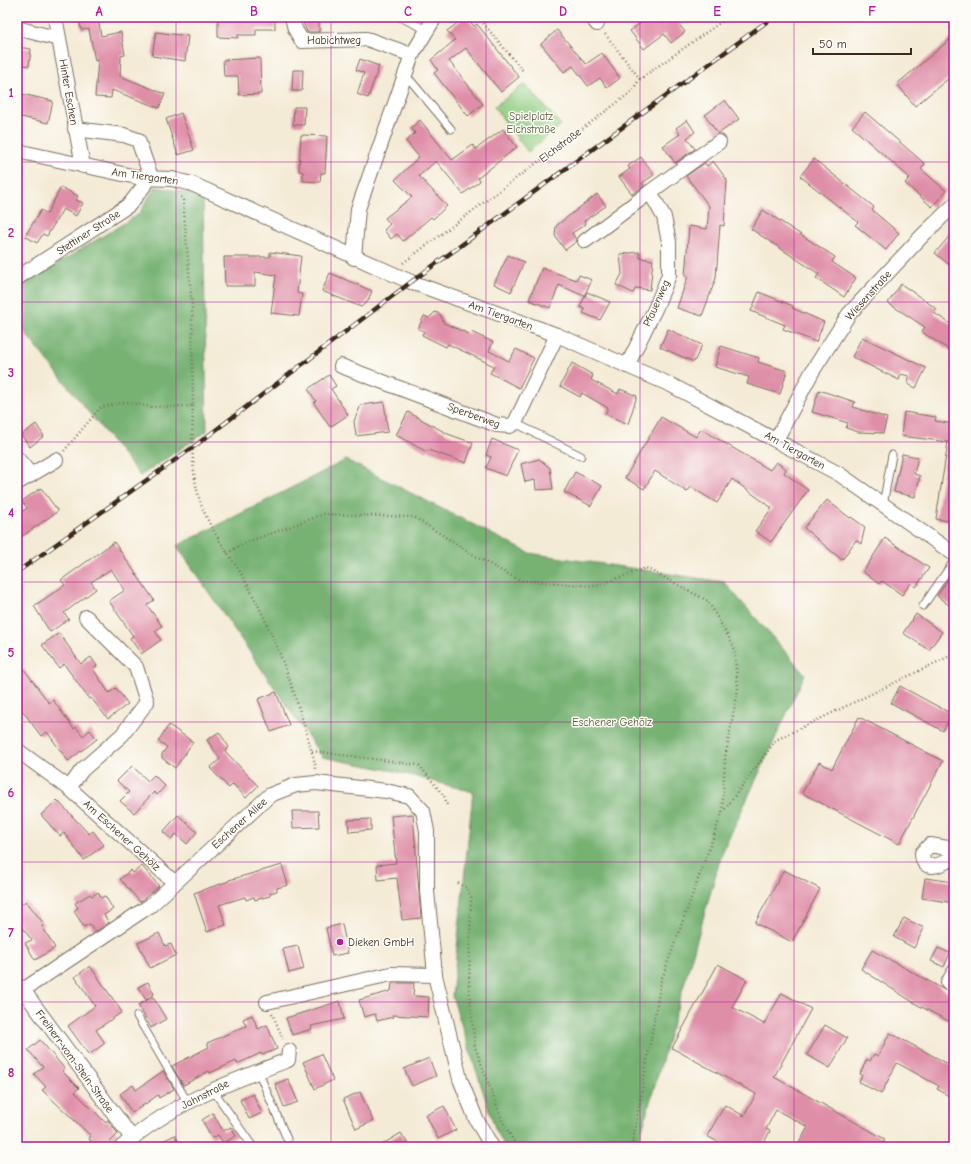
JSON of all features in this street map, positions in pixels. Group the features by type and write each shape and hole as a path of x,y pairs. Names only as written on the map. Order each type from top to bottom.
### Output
{"street":[{"name":"Hinter Eschen","path":"54,17 83,166"},
{"name":"Habichtweg","path":"292,17 295,29 302,40 367,39 412,55"},
{"path":"354,258 358,209 412,55 435,17"},
{"path":"17,28 59,39"},
{"path":"76,129 124,135 138,140 152,177"},
{"path":"585,241 719,142"},
{"name":"Am Tiergarten","path":"17,151 141,178 152,177 172,179 192,184 354,258 411,282 557,335 671,385 839,474 954,554"},
{"name":"Stettiner Straße","path":"17,278 130,205 152,177"},
{"name":"Pfauenweg","path":"627,366 656,307 669,275 669,242 664,217 650,192"},
{"name":"Wiesenstraße","path":"776,440 812,372 849,314 922,236 954,205"},
{"name":"Sperberweg","path":"341,366 497,425 510,426 515,423 557,335"},
{"path":"17,458 31,475"},
{"path":"17,483 56,460"},
{"path":"69,788 82,770 122,735 147,702 136,667 86,617"},
{"name":"Am Eschener Gehölz","path":"17,750 69,788 174,882"},
{"name":"Eschener Allee","path":"20,988 151,905 174,882 270,795 296,785 316,783 386,791 408,796 423,811 427,831 427,891 435,975 460,1079 476,1119 492,1147"},
{"path":"954,849 930,845 922,853 922,858 926,863 932,866 940,866 954,857"},
{"path":"954,972 948,983 954,987"},
{"path":"267,1002 391,974 435,975"},
{"name":"Freiherr-vom-Stein-Straße","path":"20,988 127,1142"},
{"name":"Jahnstraße","path":"127,1142 188,1103 258,1071 288,1060 289,1051"}],"lane":[{"path":"400,17 427,30"},
{"path":"404,76 411,81 451,130"},
{"path":"515,423 581,456"},
{"path":"883,506 892,455"},
{"path":"923,606 954,561"},
{"path":"137,1016 188,1103"},
{"path":"258,1071 287,1139"},
{"path":"214,1090 253,1147"}],"path":[{"path":"478,17 524,72"},
{"name":"Elchstraße","path":"390,273 630,93 640,79 728,17"},
{"path":"595,20 640,79"},
{"path":"172,179 183,200 192,307 194,475 204,514 243,577 282,659 302,716 312,751 315,764 316,783"},
{"path":"56,460 101,407 127,402 152,407 193,406"},
{"path":"227,553 245,543 324,514 414,517 480,559 519,580 596,586 646,568 708,601 734,647 738,689 725,758 722,813"},
{"path":"632,1147 661,981 722,813 776,740 954,654"},
{"path":"312,751 419,765 444,796 447,805"},
{"path":"458,883 467,888 471,898 469,988 475,1047 502,1120 517,1147"},
{"path":"267,1002 289,1051"}],"green space":[{"name":"Spielplatz Elchstraße","path":"522,86 527,86 561,125 528,152 494,107"},
{"path":"155,187 203,195 207,431 140,476 17,323 17,288 139,214"},
{"name":"Eschener Gehölz","path":"346,460 529,553 724,582 805,674 722,853 637,1147 505,1147 495,1128 452,996 473,792 394,771 322,757 177,546"}],"building":[{"path":"79,17 98,17 101,36 121,32 125,55 121,56 120,76 165,94 159,108 112,90 111,98 95,97 98,60 95,61 89,29 81,30"},
{"path":"218,17 275,17 275,29 256,29 256,35 238,35 238,38 218,37"},
{"path":"301,17 319,17 319,32 307,32"},
{"path":"465,17 474,26 477,24 519,77 501,92 466,48 449,61 483,104 468,116 434,73 438,70 431,60 455,40 447,31"},
{"path":"648,17 658,17 663,23 673,17 685,32 671,43 664,34 644,49 630,31"},
{"path":"557,30 586,64 602,53 620,78 607,88 600,78 588,86 573,66 564,72 541,44"},
{"path":"156,32 188,36 185,61 152,56"},
{"path":"954,36 954,74 915,106 897,84"},
{"path":"17,47 31,49 29,66 17,64"},
{"path":"260,58 261,94 239,95 238,76 224,76 223,60"},
{"path":"360,59 379,66 368,98 357,94 364,73 356,70"},
{"path":"293,70 303,70 302,91 292,91"},
{"path":"17,93 53,101 48,123 17,116"},
{"path":"725,100 739,119 718,134 705,115"},
{"path":"294,107 305,107 304,125 293,125"},
{"path":"865,112 925,164 921,169 946,191 932,207 905,183 910,178 852,127"},
{"path":"181,113 194,150 178,155 166,119"},
{"path":"420,120 452,160 473,145 476,149 503,129 517,147 478,178 480,181 463,194 436,161 419,176 447,206 433,219 431,217 403,241 397,234 391,239 384,230 390,224 385,218 412,197 395,180 419,157 406,141 415,133 411,128"},
{"path":"687,120 695,132 687,138 695,149 675,163 663,146 680,134 676,128"},
{"path":"301,135 327,136 325,173 321,173 320,182 303,181 303,172 299,171"},
{"path":"641,157 654,175 642,183 644,186 632,194 619,177 630,169 628,166"},
{"path":"814,159 874,207 872,210 899,233 886,250 855,225 858,222 800,176"},
{"path":"713,161 727,180 724,226 720,225 716,278 702,316 677,308 688,276 685,276 689,226 707,229 709,206 686,176 705,163 707,166"},
{"path":"61,187 78,196 76,200 83,203 76,216 63,209 47,236 43,234 37,243 25,236 41,210 47,214"},
{"path":"597,194 606,206 584,221 586,224 572,233 577,241 565,250 555,236 556,226"},
{"path":"763,210 835,257 832,262 856,278 844,297 816,278 819,274 751,229"},
{"path":"954,231 954,269 935,253"},
{"path":"270,252 301,256 297,293 302,294 299,316 271,313 276,275 255,272 255,286 225,286 224,257 270,257"},
{"path":"639,252 640,258 653,260 650,290 636,288 633,293 616,285 622,274 620,254"},
{"path":"508,255 524,262 511,292 494,284"},
{"path":"542,268 576,280 579,275 592,280 584,296 559,285 550,308 529,300"},
{"path":"330,273 372,291 368,301 361,307 322,291"},
{"path":"901,284 937,309 934,313 954,326 954,353 922,332 925,327 888,303"},
{"path":"587,292 610,302 600,320 583,313 585,309 580,307"},
{"path":"759,292 793,306 792,308 824,322 816,342 783,329 785,325 751,311"},
{"path":"435,312 440,314 444,323 469,334 471,332 493,342 489,351 509,361 516,349 534,358 519,388 490,373 494,366 448,344 446,347 422,335 424,331 418,329 424,316 429,318"},
{"path":"668,329 702,345 694,362 660,347"},
{"path":"862,337 926,368 916,388 908,384 909,376 901,374 899,380 852,357"},
{"path":"721,346 759,358 758,362 787,371 780,394 747,384 749,377 715,367"},
{"path":"572,363 593,375 591,380 618,394 620,389 637,396 628,424 605,414 608,408 582,393 580,397 560,386"},
{"path":"329,375 336,386 331,389 348,415 330,427 314,403 316,401 308,389"},
{"path":"819,390 855,402 853,407 887,418 883,433 858,432 846,428 848,423 812,412"},
{"path":"384,402 388,432 356,436 354,421 361,405"},
{"path":"408,412 448,434 473,443 466,463 428,450 427,452 396,435"},
{"path":"904,412 936,417 935,421 954,424 954,522 936,519 948,442 901,436"},
{"path":"661,417 696,437 701,429 770,470 776,462 786,469 784,473 808,490 771,542 755,531 772,508 732,479 717,503 691,487 687,492 655,471 644,489 625,478"},
{"path":"36,424 44,436 30,447 21,435"},
{"path":"492,439 518,450 506,476 486,468 491,457 486,455"},
{"path":"902,454 918,457 914,474 920,476 915,497 894,492"},
{"path":"539,459 550,468 553,489 536,490 535,480 525,482 521,464"},
{"path":"575,472 602,486 591,506 564,492"},
{"path":"41,488 58,511 17,540 17,515 27,508 22,501"},
{"path":"827,500 850,518 851,517 865,527 861,544 856,540 842,560 804,528"},
{"path":"885,538 929,568 916,587 911,583 902,595 882,581 879,584 863,572"},
{"path":"114,542 154,600 147,605 162,626 155,631 161,640 141,654 130,638 133,636 109,601 125,590 111,569 91,582 96,589 64,613 69,619 50,632 34,606 65,585 61,580"},
{"path":"954,571 954,609 937,596"},
{"path":"916,614 942,632 929,650 903,633"},
{"path":"59,633 81,664 91,657 97,666 93,669 109,693 116,688 128,704 108,719 91,698 89,699 64,664 59,668 42,645"},
{"path":"24,669 49,703 53,700 74,729 76,727 83,736 90,730 97,739 68,761 47,732 41,736 17,703 17,674"},
{"path":"900,686 952,714 943,731 891,703"},
{"path":"276,692 289,725 271,732 258,699"},
{"path":"859,717 943,761 899,844 802,793 819,762 832,769"},
{"path":"169,725 193,742 175,768 162,758 162,754 167,747 158,741"},
{"path":"219,732 229,747 225,751 258,786 246,798 233,784 229,788 210,768 220,759 207,740"},
{"path":"132,766 148,781 154,775 165,786 157,795 154,792 134,813 120,801 129,792 117,781"},
{"path":"57,800 89,834 93,831 104,845 84,860 64,833 60,836 41,815"},
{"path":"292,811 318,811 319,827 293,828"},
{"path":"413,814 421,918 402,920 397,878 378,880 377,865 396,863 391,816"},
{"path":"178,815 197,832 187,844 176,834 171,839 163,832"},
{"path":"371,819 371,830 349,832 348,820"},
{"path":"282,865 288,885 277,888 277,891 270,893 270,896 255,900 254,897 246,900 245,897 219,905 226,925 207,932 194,893 229,880"},
{"path":"142,866 159,886 140,902 120,879 131,870 133,873"},
{"path":"784,870 820,889 792,942 755,923"},
{"path":"925,878 954,882 954,903 922,898"},
{"path":"98,892 101,898 105,896 113,909 104,915 109,923 95,932 90,924 84,927 74,911 78,908 75,903 90,894 92,896"},
{"path":"26,901 44,924 42,926 55,948 35,960 25,943 32,940 17,921 17,908"},
{"path":"904,918 924,928 914,948 894,937"},
{"path":"342,924 348,953 332,956 326,928"},
{"path":"159,933 165,946 171,944 176,955 150,968 138,943"},
{"path":"298,946 304,969 289,973 283,949"},
{"path":"938,948 950,953 944,967 931,961"},
{"path":"872,950 954,995 954,1024 916,1004 861,969"},
{"path":"718,964 747,980 732,1007 764,1024 782,993 811,1009 774,1077 885,1139 881,1147 797,1147 808,1127 776,1110 766,1129 770,1131 762,1147 727,1147 707,1136 725,1105 744,1116 756,1094 672,1048"},
{"path":"90,966 122,1012 96,1030 105,1043 89,1055 68,1026 95,1006 75,977"},
{"path":"148,982 154,994 146,1000 138,987"},
{"path":"392,983 414,983 413,996 429,997 428,1017 392,1015 393,1017 377,1021 375,1014 364,1017 359,1000 391,991"},
{"path":"153,997 166,1019 151,1028 138,1005"},
{"path":"340,1001 344,1019 311,1026 312,1029 292,1035 286,1018"},
{"path":"252,1015 258,1029 267,1025 277,1049 262,1055 261,1053 237,1064 236,1061 210,1073 209,1071 184,1085 182,1083 172,1066 209,1047 207,1043 246,1026 243,1019"},
{"path":"825,1025 847,1038 830,1068 807,1055"},
{"path":"890,1033 954,1067 954,1099 937,1089 939,1086 897,1063 881,1094 859,1082 862,1075 860,1074 867,1059 870,1061 874,1054 878,1056"},
{"path":"40,1040 65,1069 62,1071 79,1088 75,1092 105,1122 108,1120 118,1134 105,1147 97,1147 89,1139 91,1136 42,1090 46,1087 34,1074 43,1067 28,1050"},
{"path":"321,1054 333,1080 315,1089 303,1062"},
{"path":"429,1058 436,1076 412,1086 404,1069"},
{"path":"163,1071 174,1089 159,1098 158,1095 132,1113 120,1094 133,1085 136,1090"},
{"path":"288,1079 298,1102 284,1107 275,1084"},
{"path":"360,1092 373,1121 356,1129 343,1099"},
{"path":"253,1094 262,1113 249,1119 240,1100"},
{"path":"444,1106 456,1130 438,1139 426,1115"},
{"path":"213,1113 223,1131 231,1127 236,1136 223,1143 218,1135 212,1138 202,1120"},
{"path":"401,1133 410,1147 378,1147"},
{"path":"175,1135 181,1147 150,1147"}],"railway":[{"path":"17,572 192,448 411,282 773,17"}],"place":[{"name":"Dieken GmbH","path":"340,942"}]}
